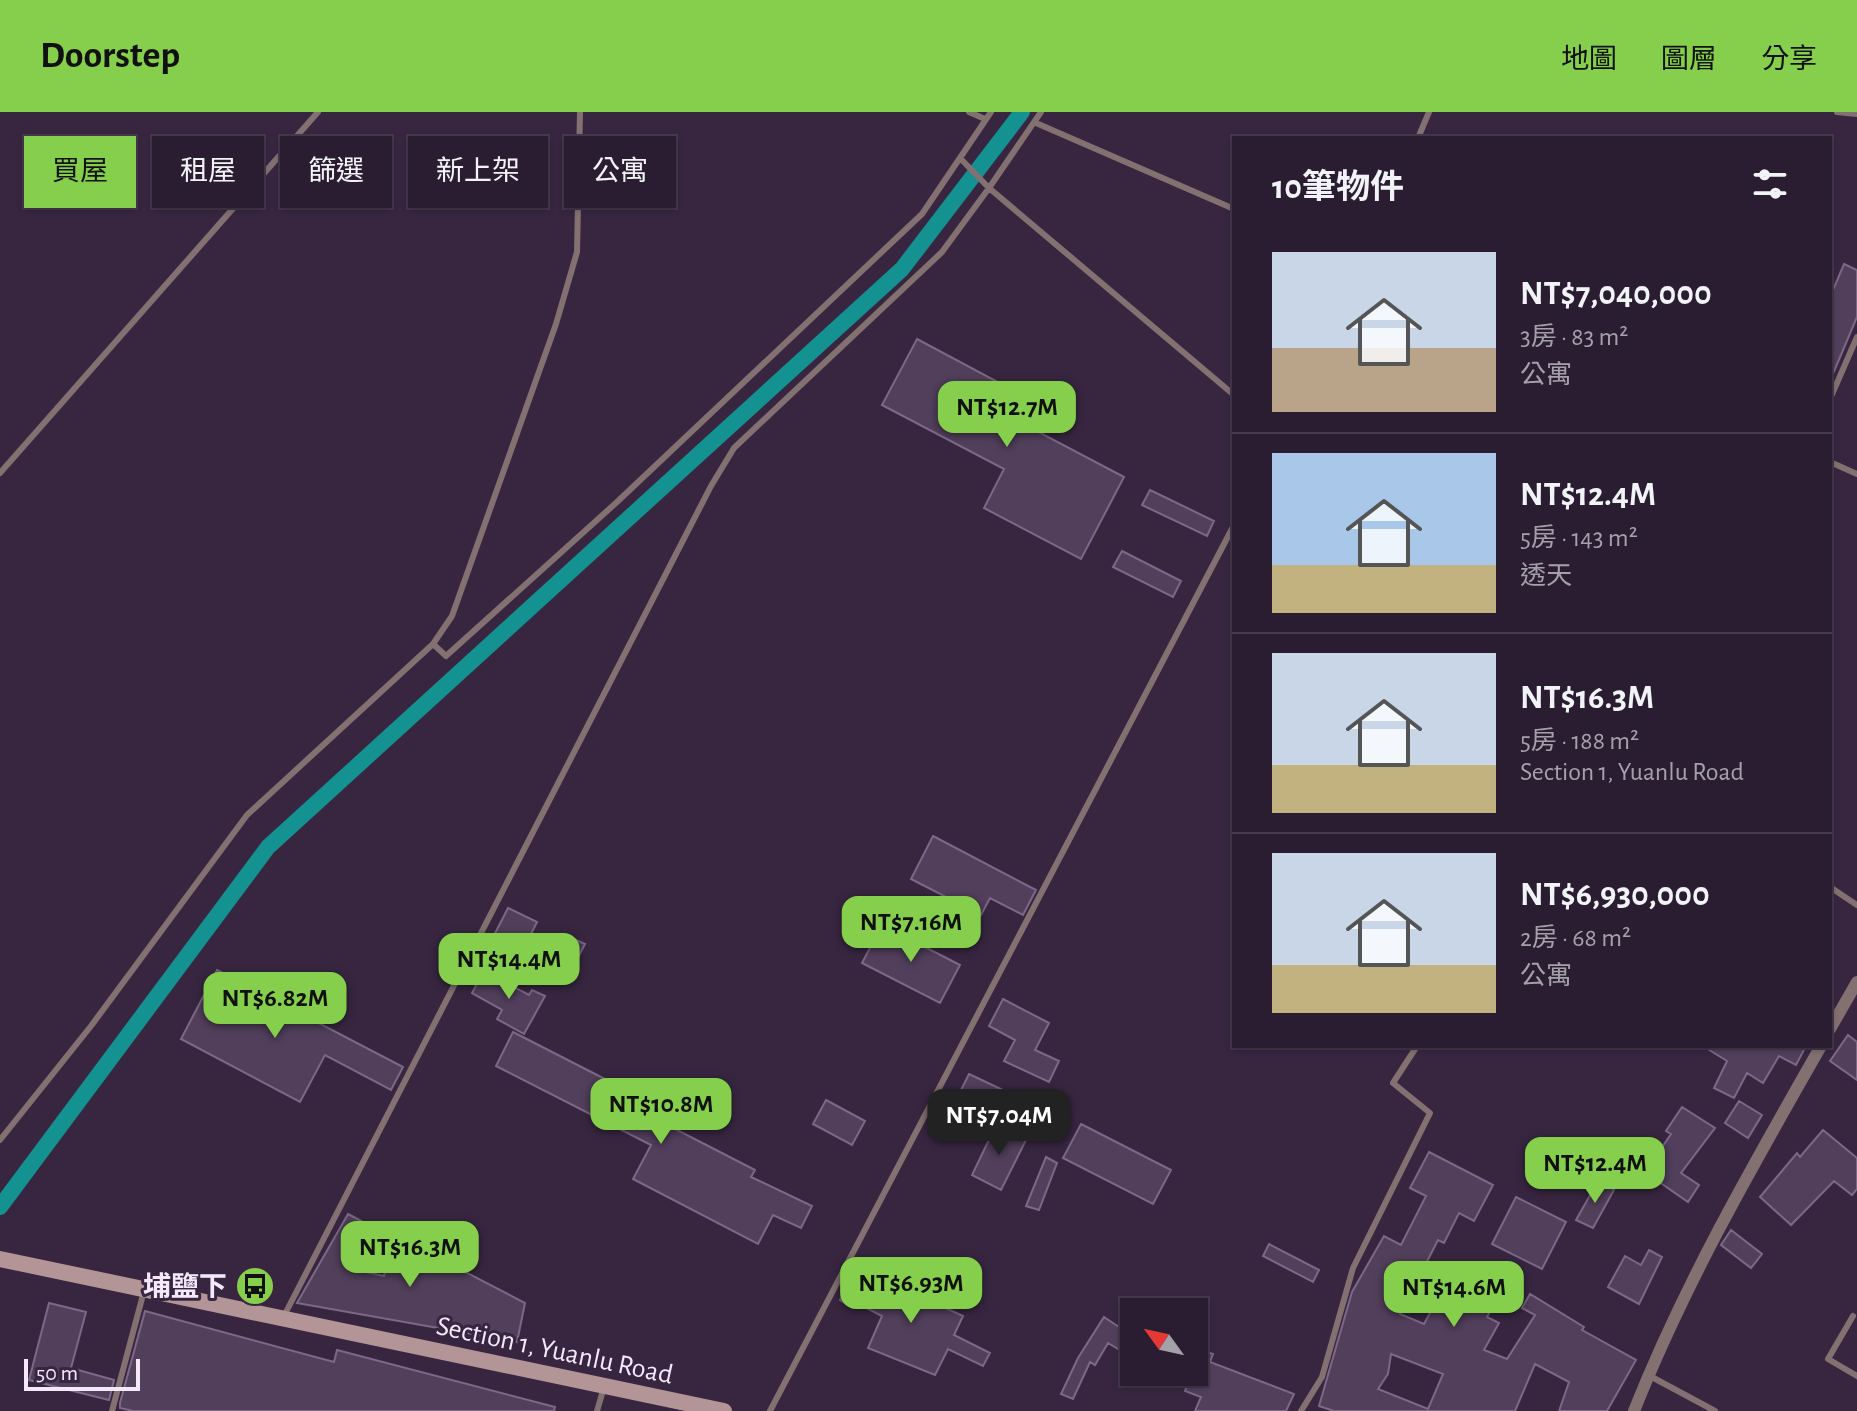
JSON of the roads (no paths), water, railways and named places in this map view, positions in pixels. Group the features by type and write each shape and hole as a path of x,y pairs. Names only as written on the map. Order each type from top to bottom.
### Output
{"main road":[{"name":"Section 1, Yuanlu Road","path":"0,1259 724,1411"}],"street":[{"path":"1832,1026 1857,982"},
{"path":"1634,1411 1664,1335 1730,1206 1820,1048"}],"lane":[{"path":"0,473 318,112"},
{"path":"0,1140 91,1026 247,815 433,644 452,616 556,324 577,252 580,112"},
{"path":"969,112 985,119"},
{"path":"433,644 446,656 617,502 922,214 991,112"},
{"path":"282,1319 711,486 734,448 942,252 1041,112"},
{"path":"1419,136 1429,112"},
{"path":"1837,112 1857,114"},
{"path":"1036,123 1232,208"},
{"path":"960,158 989,188 1232,393"},
{"path":"1832,394 1857,337"},
{"path":"1832,463 1857,474"},
{"path":"770,1411 1232,529"},
{"path":"1832,888 1857,905"},
{"path":"1301,1411 1322,1377 1353,1268 1430,1113 1393,1083 1416,1048"},
{"path":"112,1411 144,1290"},
{"path":"1856,1314 1828,1359 1857,1376"},
{"path":"1648,1375 1715,1411"},
{"path":"597,1411 604,1387"}],"waterway":[{"path":"0,1207 268,847 902,269 1022,112"}],"place":[{"name":"埔鹽下","path":"255,1286"}]}
